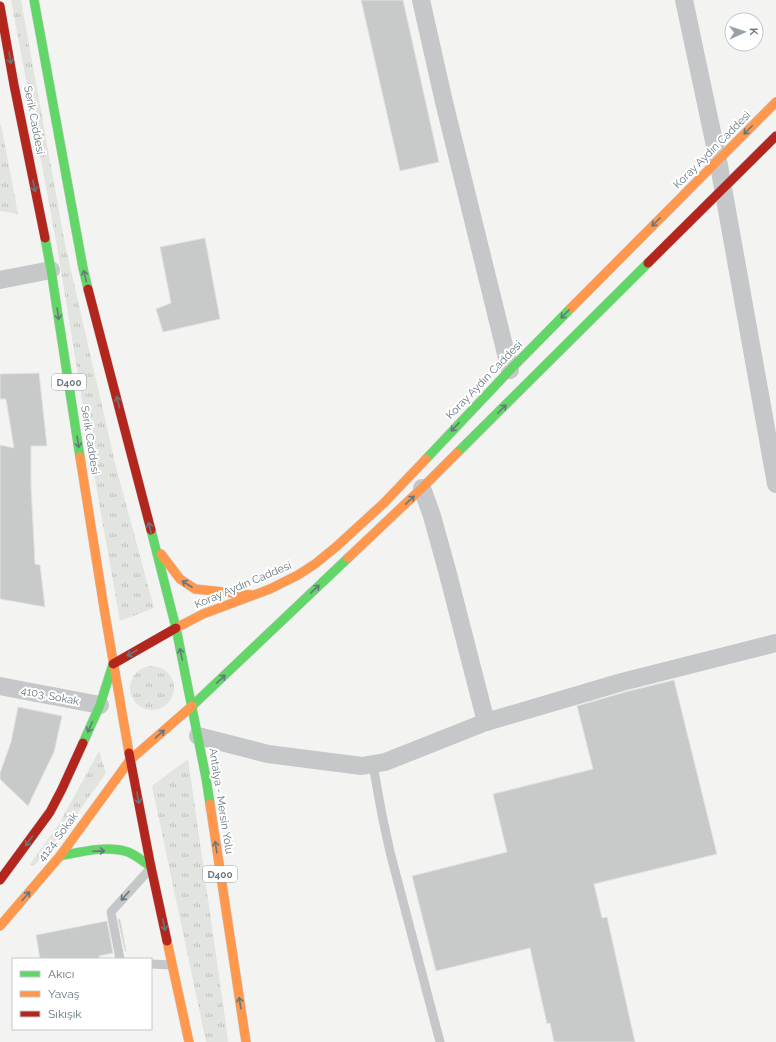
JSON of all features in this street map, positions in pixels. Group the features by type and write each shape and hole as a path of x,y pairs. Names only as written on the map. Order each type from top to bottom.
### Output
{"main road":[{"name":"Serik Caddesi","path":"34,0 83,268 176,628 192,706"},
{"name":"Serik Caddesi","path":"0,6 51,270 113,664 130,760"},
{"name":"Koray Aydın Caddesi","path":"113,664 203,614 270,589 298,575 315,564 337,546 384,503 510,370 776,102"},
{"name":"4124. Sokak","path":"0,926 60,856 130,760 192,706 422,488 776,136"},
{"path":"154,544 180,579 195,589 252,595"},
{"path":"0,880 50,812 100,705 113,664"},
{"name":"Antalya - Mersin Yolu","path":"192,706 207,786 246,1042"},
{"name":"D400","path":"130,760 189,1042"},
{"path":"60,856 84,851 115,850 128,852 152,867"}],"street":[{"path":"421,0 444,102 510,370"},
{"path":"684,0 718,160 776,484"},
{"path":"0,280 51,270"},
{"path":"422,488 432,516 446,567 486,722"},
{"path":"198,736 268,754 362,766 373,765 385,762 486,722 622,682 776,643"},
{"name":"4103. Sokak","path":"0,686 100,705"}],"lane":[{"path":"373,765 390,852 440,1042"},
{"path":"120,958 111,912 152,867"},
{"path":"152,964 173,965"}],"green space":[{"path":"11,0 21,0 65,244 116,467 154,608 120,621 94,474 57,246"},
{"path":"1,124 18,214 0,211"},
{"path":"152,666 164,670 170,676 174,688 170,700 164,706 152,710 140,706 134,700 130,688 134,676 140,670"},
{"path":"99,751 106,773 68,827 34,866 30,864 59,824"},
{"path":"188,759 228,1042 206,1042 152,786"}],"building":[{"path":"361,0 403,0 439,162 400,171"},
{"path":"205,238 220,319 163,332 156,309 171,303 160,247"},
{"path":"39,373 47,446 31,446 31,485 35,564 40,565 45,607 0,599 0,445 14,448 6,399 0,399 0,374"},
{"path":"674,680 717,854 594,884 602,918 607,917 635,1042 554,1042 550,1023 547,1024 530,948 436,971 412,876 507,852 493,794 593,769 577,706"},
{"path":"18,707 62,716 54,752 28,806 0,779 0,773 11,742"},
{"path":"118,919 120,919 126,951 125,951"},
{"path":"107,921 113,953 99,956 100,958 40,958 36,935"}],"traffic: fast":[{"path":"34,0 88,289"},
{"path":"45,238 80,457"},
{"path":"457,453 648,263"},
{"path":"426,459 571,308"},
{"path":"151,530 176,628 210,804"},
{"path":"192,706 348,558"},
{"path":"83,743 100,705 113,664"},
{"path":"60,856 102,849 120,850 134,855 151,867"}],"traffic: slow":[{"path":"571,308 776,102"},
{"path":"348,558 457,453"},
{"path":"80,457 129,753"},
{"path":"176,628 203,614 270,589 298,575 315,564 384,503 426,459"},
{"path":"161,554 180,579 195,589 252,595"},
{"path":"130,760 192,706"},
{"path":"0,926 60,856 130,760"},
{"path":"210,804 246,1042"},
{"path":"167,941 189,1042"}],"traffic: jam":[{"path":"0,6 14,85 45,238"},
{"path":"648,263 776,136"},
{"path":"88,289 151,530"},
{"path":"113,664 176,628"},
{"path":"0,880 50,812 83,743"},
{"path":"129,753 167,941"}]}
